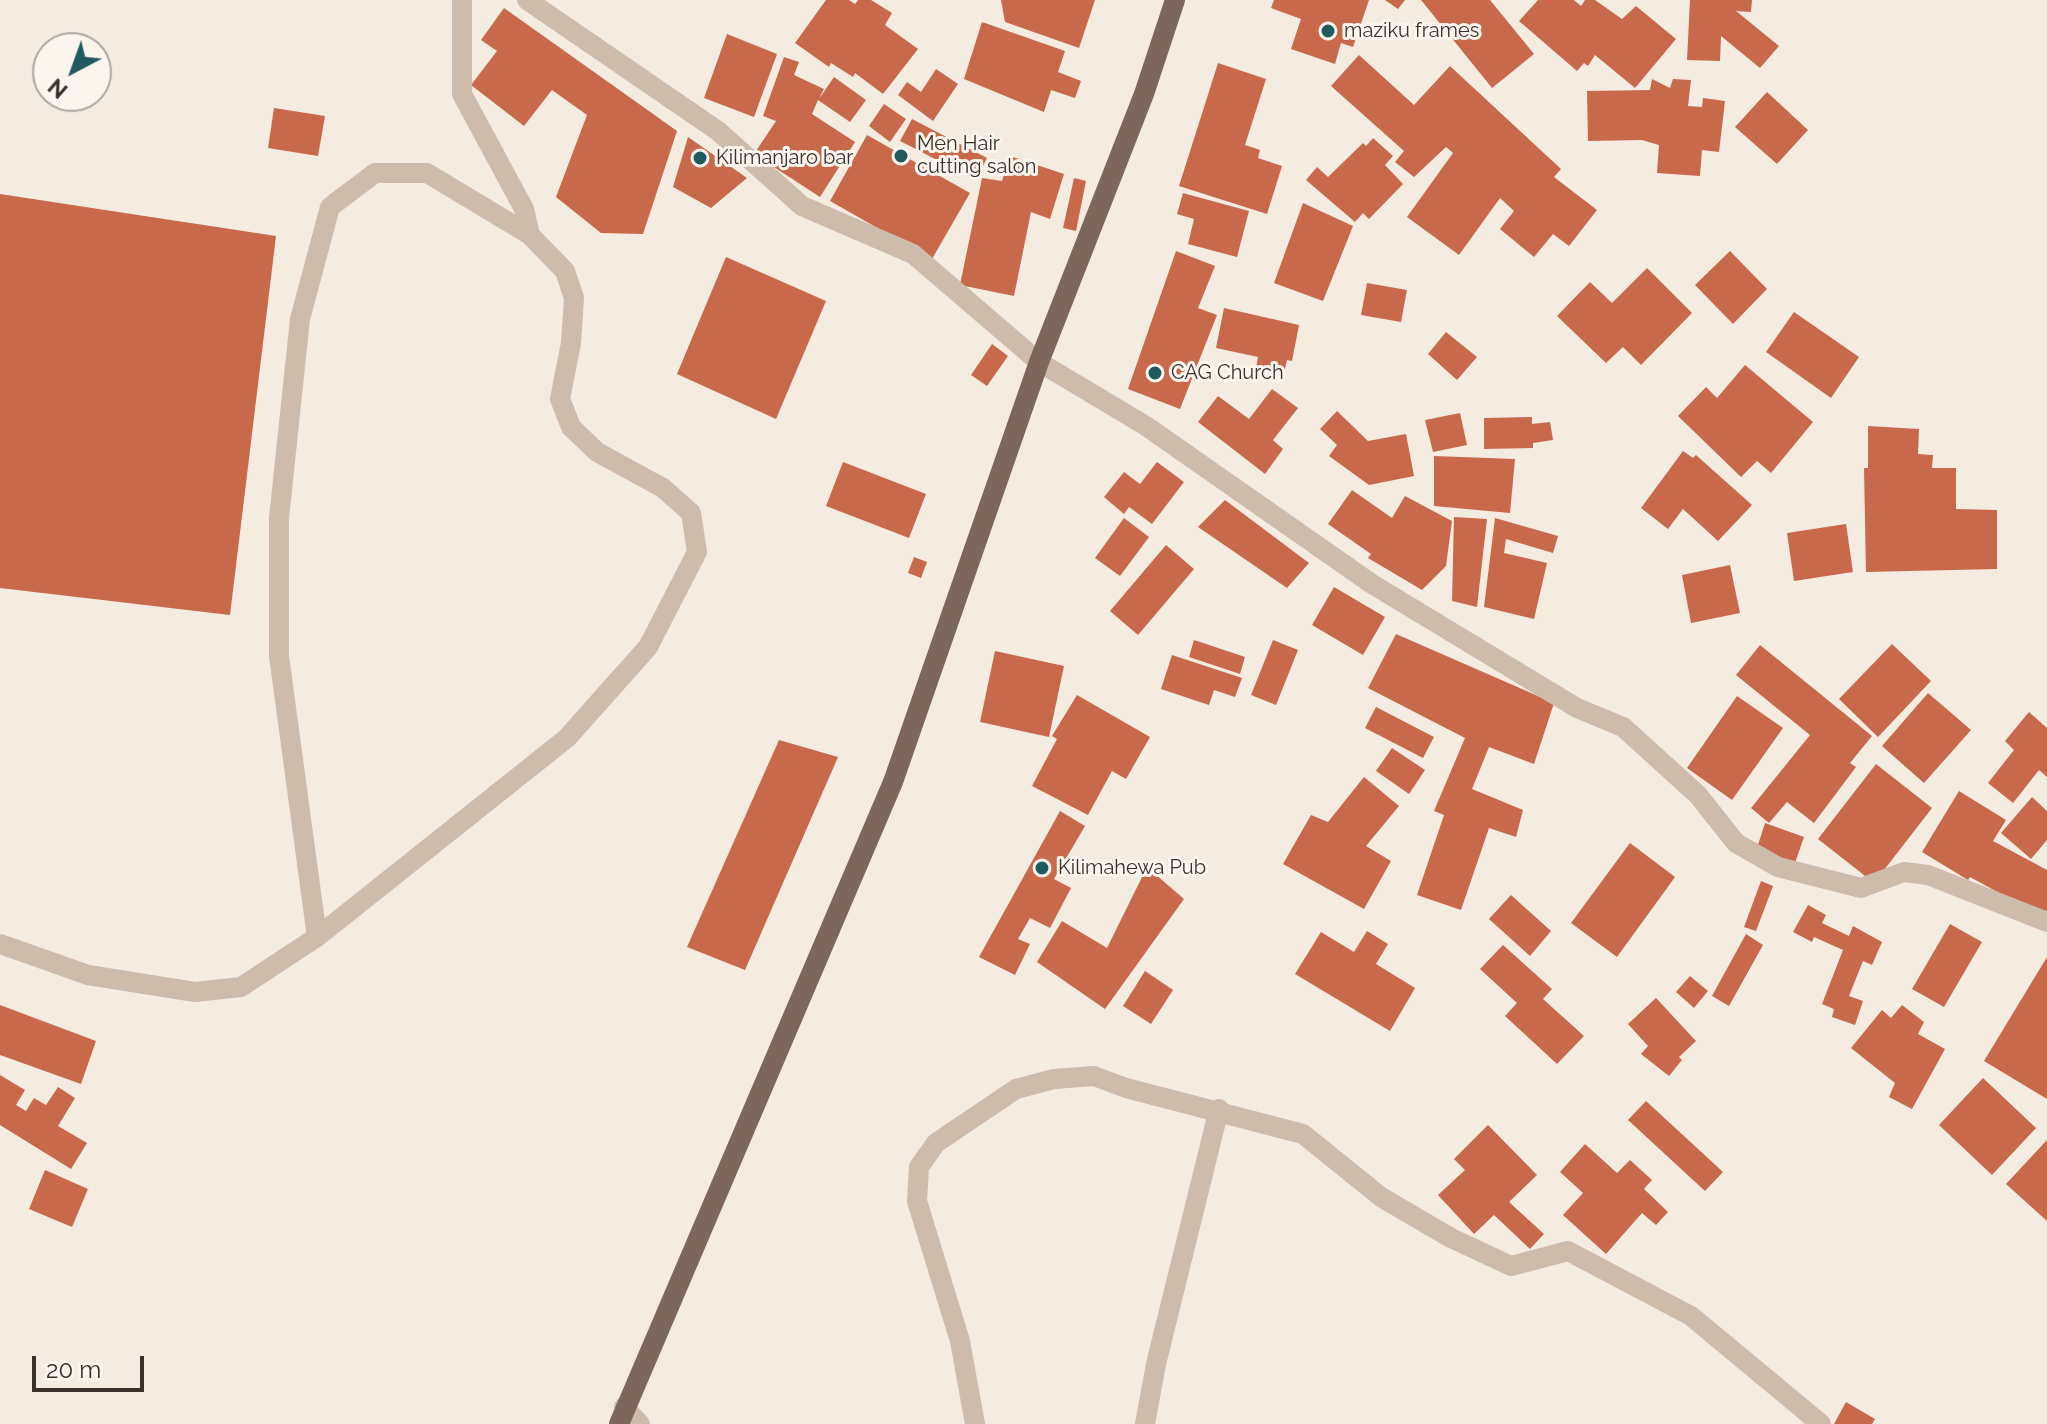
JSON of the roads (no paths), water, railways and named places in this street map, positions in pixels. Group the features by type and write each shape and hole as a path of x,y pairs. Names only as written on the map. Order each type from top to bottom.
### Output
{"main road":[{"path":"622,1415 893,782 1039,362 1144,94 1175,0"}],"street":[{"path":"462,0 462,94 524,209 530,235"},
{"path":"527,0 718,131 802,206 913,254 1039,362 1146,426 1396,600 1577,708 1623,727 1698,795 1736,843 1778,867 1861,888 1904,872 1915,872 2047,922"},
{"path":"0,944 88,975 195,992 241,987 317,937 567,738 648,647 697,552 691,513 663,488 597,452 571,427 560,399 571,343 574,298 565,271 530,235 427,173 375,173 330,207 300,319 279,518 279,656 317,937"},
{"path":"975,1424 960,1341 917,1201 919,1167 936,1143 1016,1089 1054,1079 1094,1076 1126,1088 1219,1109 1303,1134 1381,1197 1451,1238 1511,1266 1568,1251 1691,1316 1821,1424"},
{"path":"1145,1424 1219,1109"},
{"path":"622,1415 640,1424"}],"place":[{"name":"maziku frames","path":"1328,31"},
{"name":"Men Hair cutting salon","path":"901,156"},
{"name":"Kilimanjaro bar","path":"700,158"},
{"name":"CAG Church","path":"1155,373"},
{"name":"Kilimahewa Pub","path":"1042,868"}]}
